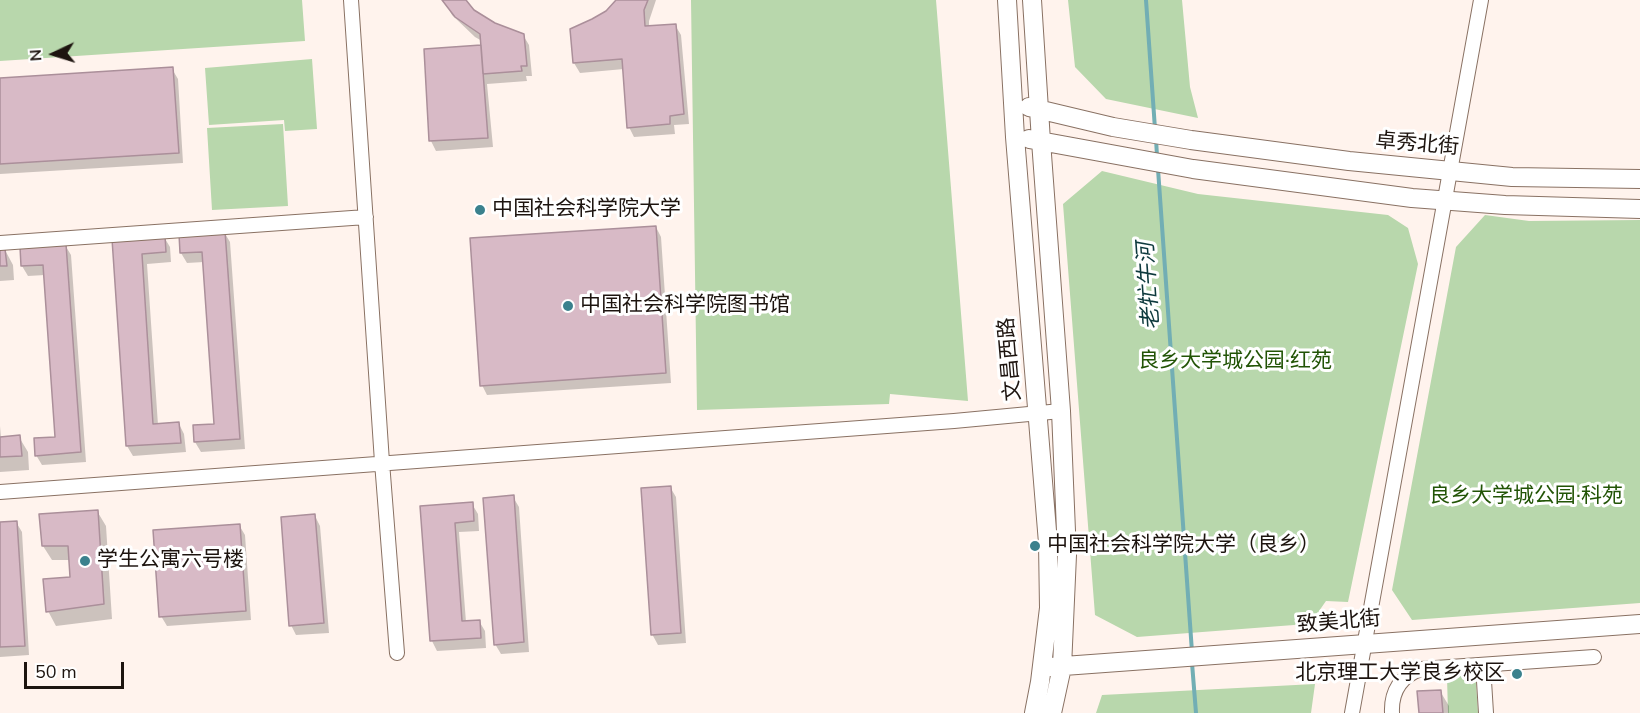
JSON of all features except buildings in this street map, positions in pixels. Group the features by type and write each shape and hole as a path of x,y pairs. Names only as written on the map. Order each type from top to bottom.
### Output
{"main road":[{"name":"文昌西路","path":"1007,0 1015,137 1048,543 1049,608 1034,713"},
{"path":"1032,0 1061,411 1067,555 1062,667 1052,713"},
{"name":"卓秀北街","path":"1014,103 1113,126 1191,140 1349,162 1512,177 1640,179"},
{"path":"1015,137 1193,169 1412,198 1504,205 1640,209"},
{"name":"致美北街","path":"1042,668 1640,624"}],"street":[{"path":"351,0 397,653"},
{"path":"1352,713 1481,0"},
{"path":"0,243 366,217"},
{"path":"0,492 1061,411"},
{"path":"1392,713 1392,697 1401,681 1409,674 1434,667 1594,657"},
{"path":"1483,665 1486,713"}],"green space":[{"path":"0,0 302,0 305,41 0,61"},
{"path":"691,0 936,0 968,401 890,394 889,404 697,410"},
{"path":"1068,0 1182,0 1190,87 1198,118 1106,99 1075,67"},
{"path":"312,59 317,129 285,131 284,120 209,125 205,68"},
{"path":"283,124 288,206 212,210 207,128"},
{"name":"良乡大学城公园·红苑","path":"1102,171 1198,194 1388,215 1408,228 1418,264 1348,602 1326,601 1319,611 1320,623 1137,637 1095,615 1063,204"},
{"name":"良乡大学城公园·科苑","path":"1485,215 1529,221 1640,220 1640,603 1412,620 1392,590 1456,247"},
{"path":"1467,675 1476,682 1478,713 1448,713 1447,677"},
{"path":"1315,684 1311,713 1096,713 1102,695"}],"waterway":[{"name":"老牤牛河","path":"1146,0 1155,129"},
{"name":"老牤牛河","path":"1156,139 1157,156"},
{"name":"老牤牛河","path":"1158,169 1192,652"},
{"name":"老牤牛河","path":"1192,663 1196,713"}],"place":[{"name":"中国社会科学院大学","path":"480,210"},
{"name":"中国社会科学院图书馆","path":"568,306"},
{"name":"中国社会科学院大学（良乡）","path":"1035,546"},
{"name":"学生公寓六号楼","path":"85,561"},
{"name":"北京理工大学良乡校区","path":"1517,674"}]}
